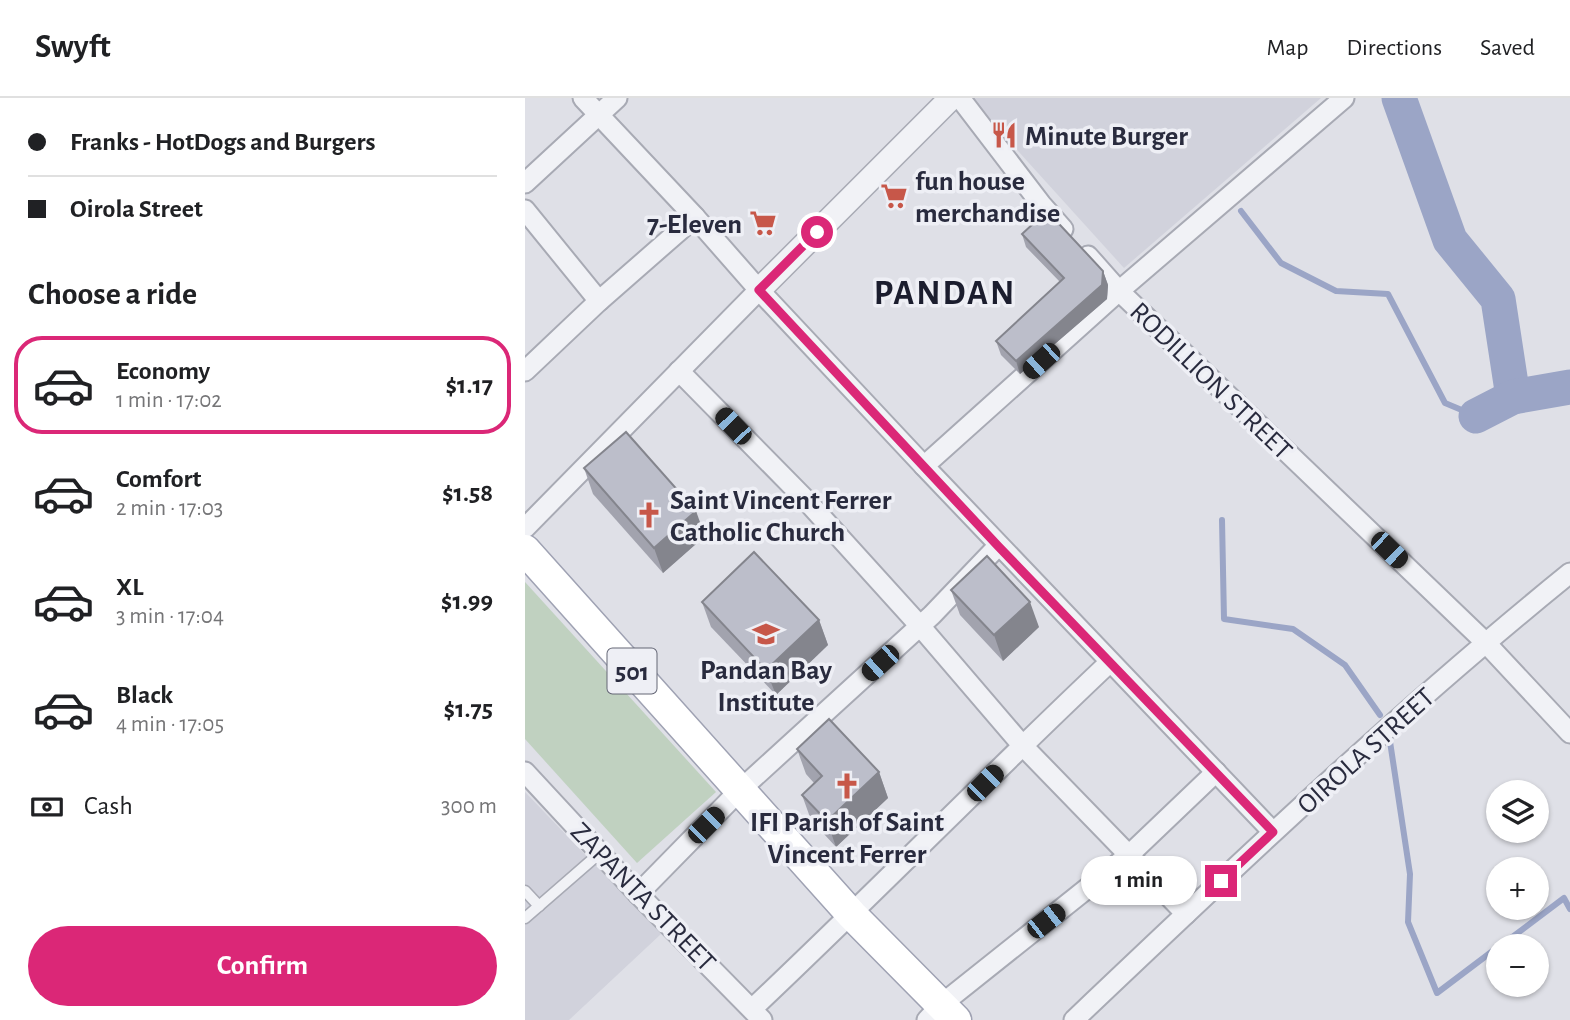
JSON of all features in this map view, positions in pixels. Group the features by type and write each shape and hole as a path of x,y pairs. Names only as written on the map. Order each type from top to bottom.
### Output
{"main road":[{"name":"501","path":"525,550 942,1015"}],"street":[{"path":"583,98 998,546 1273,832"},
{"path":"525,183 617,98"},
{"path":"525,528 951,98"},
{"name":"RODILLION STREET","path":"960,98 1041,204 1119,291 1485,642 1570,733"},
{"path":"924,466 1119,291 1344,98"},
{"path":"525,210 599,301"},
{"path":"525,371 599,301 695,217"},
{"path":"679,370 805,499 1023,745 1186,914"},
{"path":"638,894 740,791 920,626 998,546"},
{"name":"OIROLA STREET","path":"1074,1020 1273,832 1485,642 1570,573"},
{"path":"757,1015 852,915 1110,662"},
{"name":"ZAPANTA STREET","path":"525,772 638,894 757,1015"},
{"path":"942,1015 1129,855 1216,772"}],"lane":[{"path":"525,918 601,851"},
{"path":"525,891 539,906"}],"shaded area":[{"path":"970,98 1321,98 1124,268"},
{"path":"525,792 661,934 569,1020 525,1020"}],"green space":[{"path":"525,582 716,792 637,863 525,739"}],"building":[{"path":"1047,211 1103,271 1102,285 1016,361 996,341 1064,278 1022,234"},
{"name":"Saint Vincent Ferrer Catholic Church","path":"626,432 696,511 654,548 584,468"},
{"path":"754,552 819,620 766,670 702,602"},
{"path":"987,556 1030,602 994,635 951,590"},
{"path":"829,719 879,772 827,821 802,795 822,776 797,749"}],"waterway":[{"path":"1399,98 1450,240 1498,299 1513,397"},
{"path":"1241,211 1281,263 1336,291 1388,294 1445,403 1476,416"},
{"path":"1476,416 1513,397 1570,387"},
{"path":"1222,520 1224,619 1293,629 1345,665 1380,715"},
{"path":"1389,735 1410,874 1408,922 1437,993 1486,956"},
{"path":"1516,934 1564,898 1570,909"}],"place":[{"name":"Minute Burger","path":"1004,135"},
{"name":"fun house merchandise","path":"894,196"},
{"name":"7-Eleven","path":"763,223"},
{"name":"Saint Vincent Ferrer Catholic Church","path":"649,515"},
{"name":"Pandan Bay Institute","path":"766,634"},
{"name":"IFI Parish of Saint Vincent Ferrer","path":"847,786"}],"district":[{"name":"PANDAN","path":"945,292"}],"route":[{"path":"817,232 759,290 998,546 1273,832 1221,881"}]}
